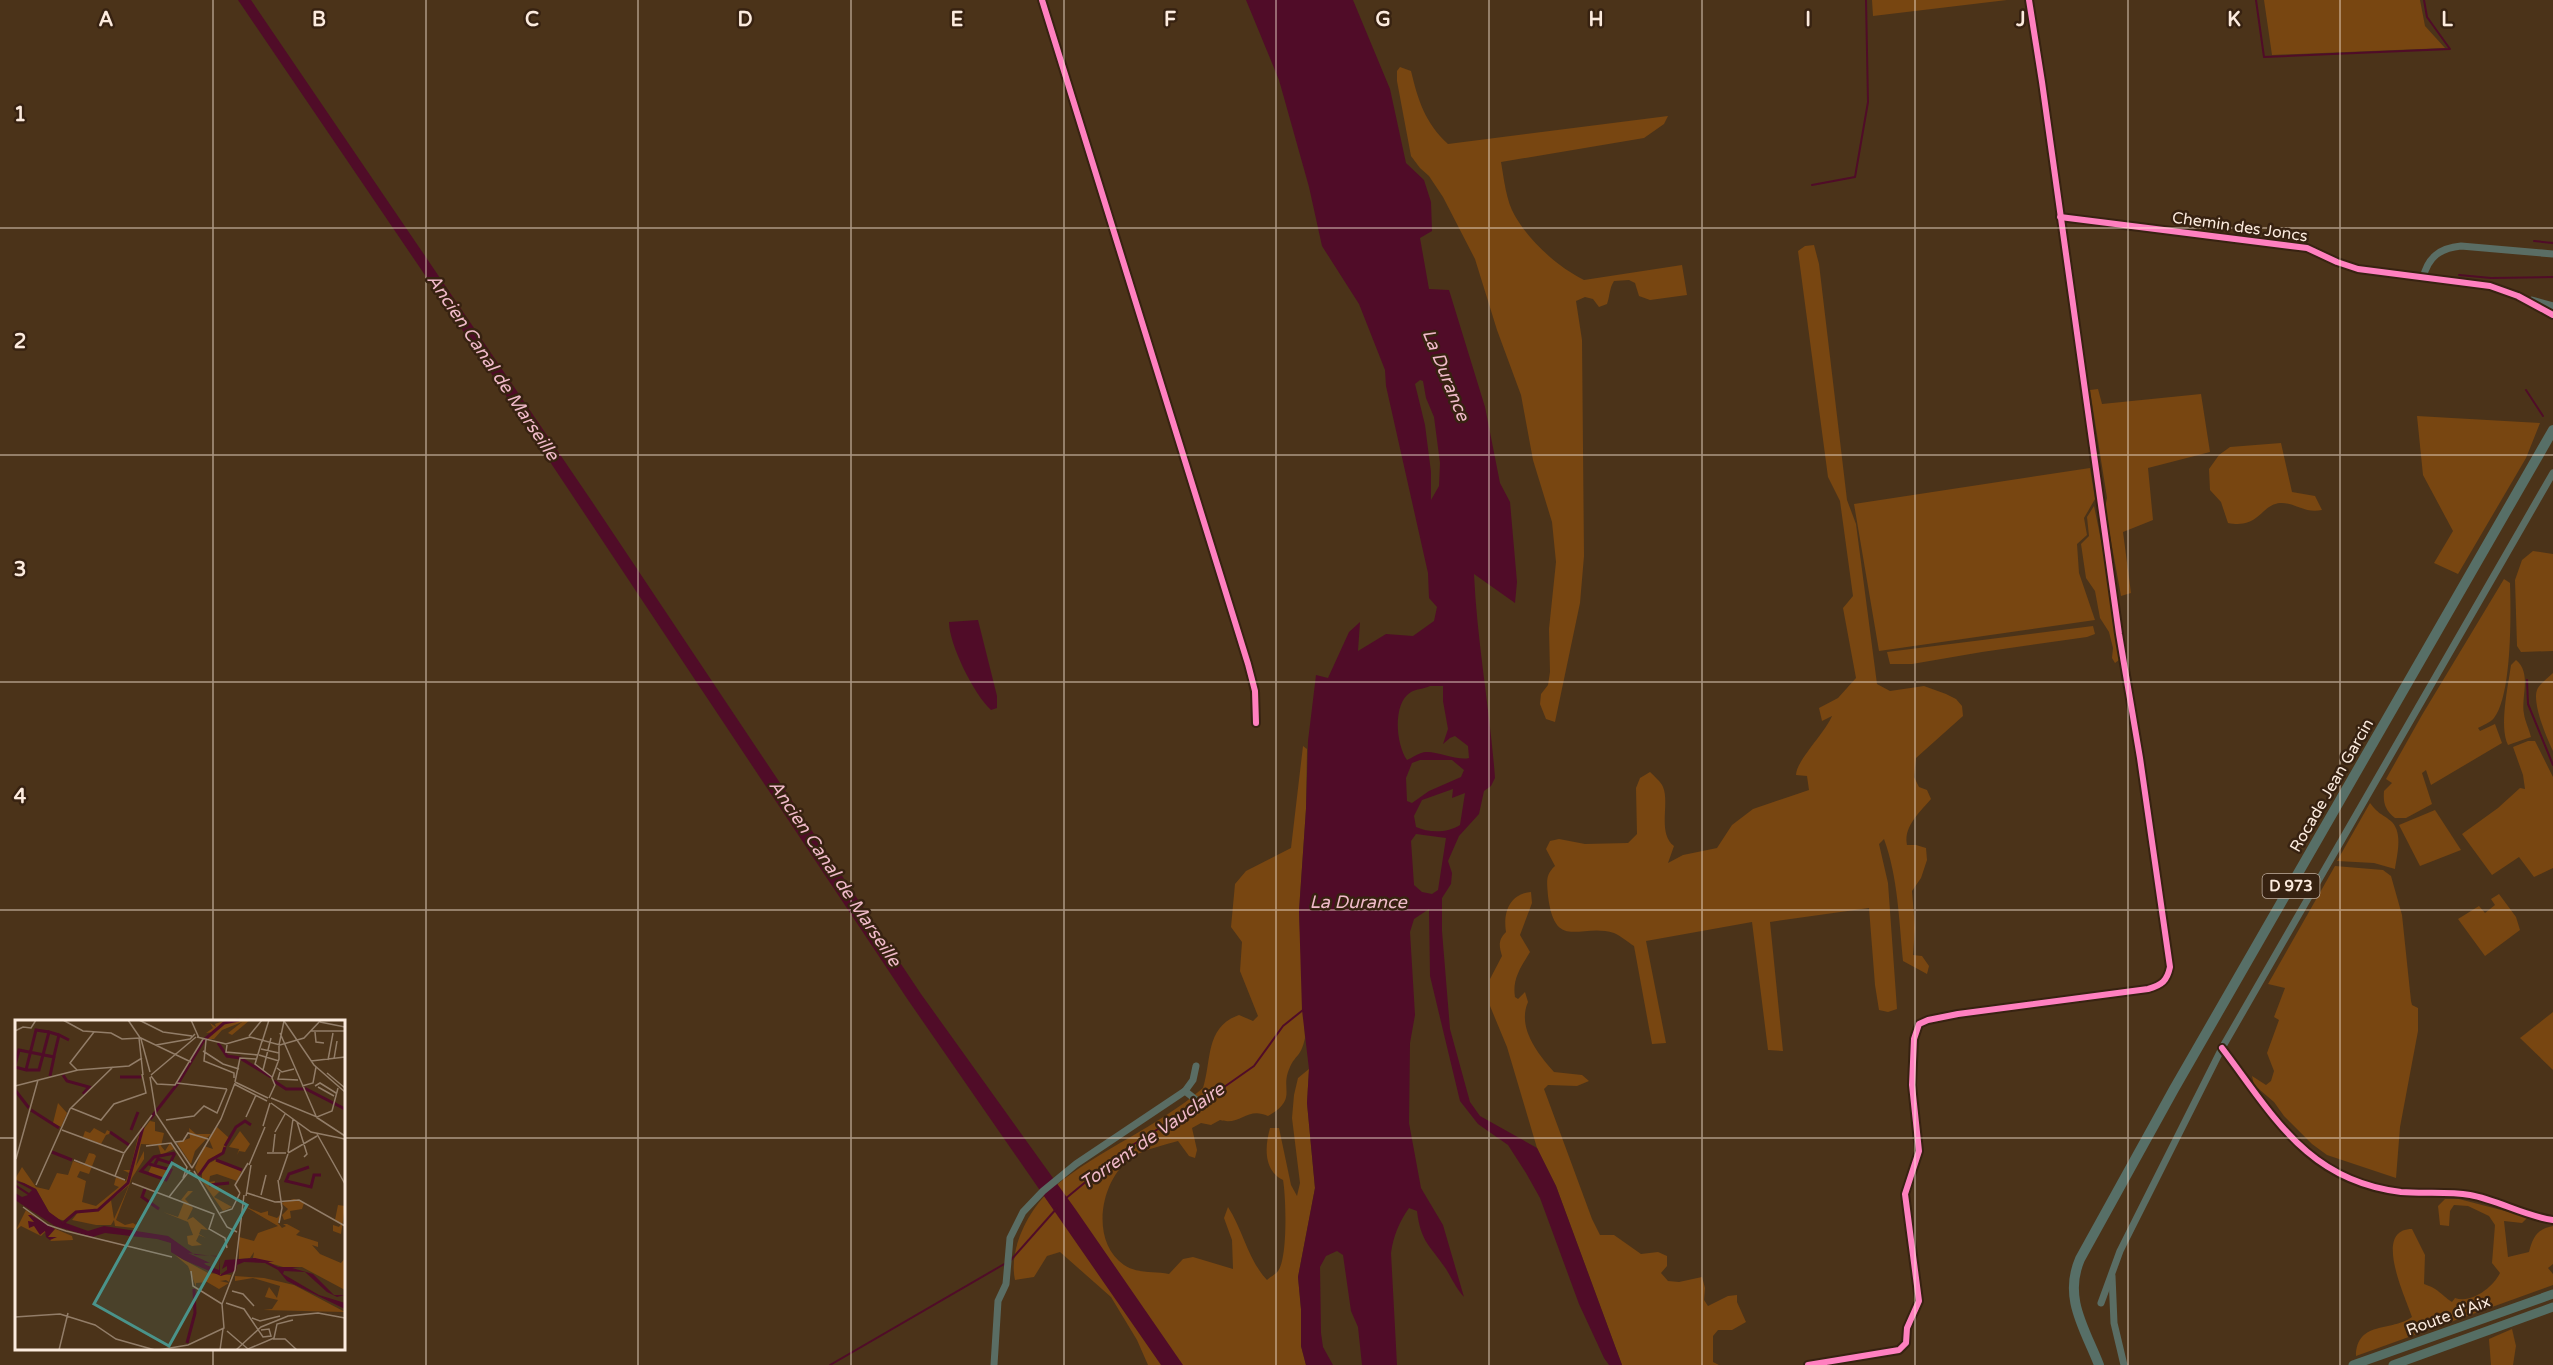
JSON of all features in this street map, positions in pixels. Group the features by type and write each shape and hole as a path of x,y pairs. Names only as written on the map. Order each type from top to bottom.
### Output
{"main road":[{"name":"Rocade Jean Garcin","path":"2097,1365 2094,1352 2078,1318 2073,1293 2073,1279 2080,1259 2174,1089 2553,430"},
{"name":"Route d'Aix","path":"2353,1365 2553,1294"},
{"name":"Route d'Aix","path":"2393,1365 2553,1307"}],"street":[{"path":"1042,0 1248,664 1255,691 1256,723"},
{"path":"1808,1365 1899,1350 1906,1343 1909,1323 1918,1306 1905,1194 1919,1151 1912,1085 1914,1039 1919,1024 1958,1014 2148,989 2158,986 2168,977 2170,955 2119,634 2029,0"},
{"name":"Chemin des Joncs","path":"2060,217 2307,248 2346,265 2490,286 2553,306"},
{"path":"2423,278 2430,260 2442,250 2451,247 2553,254"},
{"name":"Chemin des Joncs","path":"2518,296 2553,315"},
{"name":"D 973","path":"2101,1303 2112,1270 2222,1048 2553,473"},
{"path":"2222,1048 2276,1121 2313,1159 2327,1168 2388,1189 2472,1195 2553,1220"},
{"path":"994,1365 998,1301 1006,1284 1009,1269 1010,1238 1023,1212 1032,1201 1076,1164 1185,1091 1192,1080 1196,1066"},
{"path":"1185,1091 1200,1102"},
{"path":"2112,1270 2114,1323 2124,1365"}],"shaded area":[{"path":"1872,0 2007,0 1873,16"},
{"path":"2264,0 2420,0 2425,26 2445,48 2272,55"},
{"path":"1400,67 1411,71 1423,110 1434,128 1448,144 1668,116 1664,124 1644,138 1501,162 1507,197 1515,216 1545,253 1564,268 1584,280 1682,265 1687,295 1650,300 1639,296 1635,283 1629,280 1614,281 1607,304 1599,307 1593,299 1585,297 1576,301 1582,340 1584,556 1580,603 1555,722 1546,719 1540,704 1541,694 1548,685 1550,672 1549,629 1556,562 1552,522 1533,460 1521,395 1497,330 1475,259 1443,197 1429,176 1411,156 1397,81 1397,71"},
{"path":"1814,245 1819,264 1847,500 1856,524 1877,684 1890,691 1924,686 1956,699 1962,706 1963,716 1916,758 1914,777 1919,787 1927,790 1931,799 1913,820 1906,838 1907,845 1926,848 1927,860 1921,878 1912,891 1915,928 1913,955 1922,956 1929,966 1927,974 1903,961 1895,884 1884,839 1879,844 1888,883 1897,1009 1888,1012 1879,1010 1869,908 1770,922 1783,1051 1768,1050 1752,922 1646,941 1666,1043 1652,1044 1634,946 1614,933 1571,932 1563,930 1557,924 1551,914 1547,883 1548,876 1555,866 1546,849 1550,841 1559,839 1585,844 1628,843 1637,834 1636,788 1640,778 1650,772 1661,783 1665,794 1666,834 1674,846 1668,863 1683,855 1717,848 1732,825 1753,809 1809,790 1807,776 1796,775 1801,762 1832,716 1822,721 1819,708 1838,698 1856,678 1843,608 1853,596 1840,501 1828,477 1798,251 1805,246"},
{"path":"2098,389 2102,404 2201,394 2210,452 2148,468 2153,520 2123,532 2131,593 2121,596 2105,508 2107,498 2090,390"},
{"path":"2417,416 2540,423 2526,458 2458,574 2434,563 2453,531 2423,475"},
{"path":"2281,443 2292,492 2315,496 2322,510 2310,510 2280,503 2268,508 2247,523 2228,523 2221,502 2210,490 2209,469 2219,455 2230,447"},
{"path":"2090,468 2095,499 2084,518 2087,535 2077,544 2079,573 2095,620 1879,651 1854,504"},
{"path":"2094,506 2114,621 2119,660 2115,663 2112,658 2113,648 2109,632 2100,618 2095,591 2086,578 2081,544 2089,536 2087,517"},
{"path":"2533,551 2553,554 2553,651 2521,652 2517,646 2515,580 2522,560"},
{"path":"2504,579 2510,583 2510,614 2509,654 2504,692 2494,718 2478,728 2480,731 2495,724 2502,743 2431,785 2426,770 2422,773 2432,804 2406,818 2395,818 2384,803 2384,791 2392,783 2386,779"},
{"path":"2093,626 2095,634 2087,637 1912,664 1890,664 1887,652"},
{"path":"2516,660 2524,671 2523,707 2531,737 2508,745 2504,728 2505,706 2511,665"},
{"path":"2553,673 2553,751 2541,721 2536,696 2537,690"},
{"path":"2528,741 2535,741 2553,777 2553,868 2534,877 2519,857 2492,875 2462,834 2498,808 2520,788 2525,789 2523,775 2513,747"},
{"path":"1303,746 1307,749 1306,809 1299,911 1305,1038 1302,1049 1287,1075 1286,1099 1277,1110 1268,1116 1255,1113 1233,1120 1220,1120 1211,1125 1201,1123 1192,1128 1197,1150 1195,1158 1189,1156 1178,1141 1134,1156 1122,1166 1113,1179 1103,1209 1103,1226 1106,1241 1113,1254 1124,1265 1135,1270 1169,1274 1183,1259 1193,1257 1233,1269 1232,1240 1224,1218 1228,1207 1250,1254 1267,1280 1278,1271 1281,1264 1285,1227 1283,1180 1276,1176 1269,1164 1268,1135 1270,1128 1279,1128 1291,1185 1297,1196 1300,1183 1292,1118 1294,1095 1298,1078 1309,1069 1307,1103 1315,1188 1298,1277 1301,1346 1306,1365 1148,1365 1137,1340 1111,1297 1060,1252 1047,1256 1034,1277 1015,1280 1015,1255 1018,1242 1029,1217 1054,1187 1090,1161 1167,1115 1203,1088 1212,1045 1220,1027 1239,1015 1253,1021 1258,1016 1240,971 1242,942 1231,927 1235,884 1246,871 1291,848"},
{"path":"2370,803 2392,822 2397,832 2395,869 2374,863 2337,861"},
{"path":"2435,810 2461,850 2420,866 2399,825"},
{"path":"2335,866 2383,870 2391,876 2402,915 2411,1001 2412,1005 2418,1008 2418,1031 2400,1127 2396,1178 2327,1155 2312,1144 2284,1116 2274,1102 2254,1085 2252,1076 2266,1085 2271,1081 2274,1071 2267,1053 2279,1020 2274,1017 2285,988 2268,984"},
{"path":"1531,892 1532,903 1520,935 1530,952 1516,979 1515,997 1518,999 1525,992 1528,1002 1525,1021 1530,1039 1554,1072 1582,1075 1589,1081 1577,1086 1548,1085 1544,1089 1592,1219 1600,1235 1614,1235 1641,1254 1658,1252 1667,1256 1667,1266 1661,1273 1668,1281 1679,1282 1702,1277 1705,1288 1704,1300 1708,1306 1728,1296 1737,1295 1737,1302 1746,1322 1732,1330 1718,1330 1713,1336 1713,1362 1719,1365 1622,1365 1556,1186 1537,1148 1507,1047 1490,1006 1490,979 1502,956 1500,943 1506,932 1509,906 1517,896"},
{"path":"2499,894 2516,917 2520,930 2485,956 2458,919 2479,906 2485,913 2495,905 2491,899"},
{"path":"2553,1012 2553,1070 2520,1038"},
{"path":"2445,1199 2459,1199 2528,1217 2522,1223 2504,1221 2508,1257 2529,1252 2536,1234 2553,1226 2553,1264 2548,1268 2553,1274 2553,1285 2356,1356 2362,1337 2369,1332 2404,1322 2412,1317 2399,1281 2393,1252 2394,1240 2400,1232 2412,1229 2425,1255 2424,1284 2452,1302 2455,1298 2468,1299 2481,1293 2500,1273 2492,1263 2495,1225 2489,1216 2468,1206 2454,1205 2450,1211 2449,1226 2440,1225 2438,1206"},
{"path":"2512,1329 2516,1346 2513,1365 2491,1365 2489,1339"}],"water":[{"name":"Ancien Canal de Marseille","path":"238,0 251,0 593,503 921,994 1076,1210 1183,1365 1161,1365 908,1000 465,334"},
{"name":"La Durance","path":"1246,0 1353,0 1390,89 1406,163 1424,180 1431,202 1432,231 1420,238 1429,289 1449,290 1485,407 1500,483 1510,502 1517,582 1515,603 1474,574 1495,778 1491,786 1484,791 1479,814 1459,836 1448,861 1452,873 1451,884 1442,898 1442,931 1450,1029 1470,1102 1480,1116 1537,1148 1556,1186 1622,1365 1609,1365 1604,1358 1579,1304 1540,1198 1526,1173 1508,1145 1478,1124 1460,1101 1430,976 1429,909 1414,919 1410,932 1415,1015 1410,1043 1409,1123 1421,1188 1443,1225 1464,1297 1424,1237 1417,1211 1409,1208 1397,1230 1391,1253 1397,1365 1362,1365 1358,1327 1351,1311 1343,1255 1337,1251 1326,1256 1320,1267 1321,1333 1323,1347 1333,1365 1306,1365 1301,1346 1298,1277 1315,1188 1307,1103 1309,1069 1302,1010 1299,911 1308,741 1316,675 1328,678 1349,632 1360,622 1358,651 1386,634 1413,636 1434,621 1437,607 1429,598 1428,573 1386,386 1385,370 1359,304 1322,246 1309,187 1279,80","holes":["1420,380 1423,381 1426,398 1434,417 1440,463 1439,486 1431,500 1431,472 1425,425 1415,384","1430,686 1443,686 1448,729 1443,744 1455,736 1468,746 1469,758 1426,752 1407,760 1398,735 1398,714 1405,697 1415,690","1420,760 1452,760 1464,770 1461,777 1429,791 1412,803 1407,801 1406,778 1412,763","1453,789 1452,798 1465,793 1460,825 1455,828 1438,831 1421,829 1416,827 1414,816 1422,800","1416,834 1446,838 1438,890 1432,894 1422,892 1414,885 1411,841"]},
{"path":"978,620 997,696 997,708 991,710 970,681 958,656 950,631 949,622"}],"waterway":[{"path":"1812,185 1855,177 1868,102 1866,0"},
{"path":"2256,0 2264,57 2450,49 2427,17 2424,0"},
{"path":"2534,241 2553,243"},
{"path":"2459,275 2491,278 2553,277"},
{"path":"2526,390 2543,416"},
{"path":"2527,680 2528,704 2553,765"},
{"name":"Torrent de Vauclaire","path":"1065,1199 1123,1151 1254,1066 1283,1026 1303,1010"},
{"name":"Torrent de Vauclaire","path":"1011,1260 1057,1208"},
{"name":"Torrent de Vauclaire","path":"830,1365 1006,1263"}],"cycle path":[{"path":"1042,0 1248,664 1255,691 1256,723"},
{"path":"1808,1365 1899,1350 1906,1343 1907,1328 1919,1301 1905,1194 1919,1151 1912,1085 1914,1039 1919,1024 1958,1014 2148,989 2163,982 2170,967 2140,758 2119,634 2029,0"},
{"path":"2060,217 2307,248 2358,269 2490,286 2518,296 2553,315"},
{"path":"2222,1048 2276,1120 2295,1141 2317,1159 2341,1174 2368,1185 2401,1192 2470,1195 2553,1220"}]}
